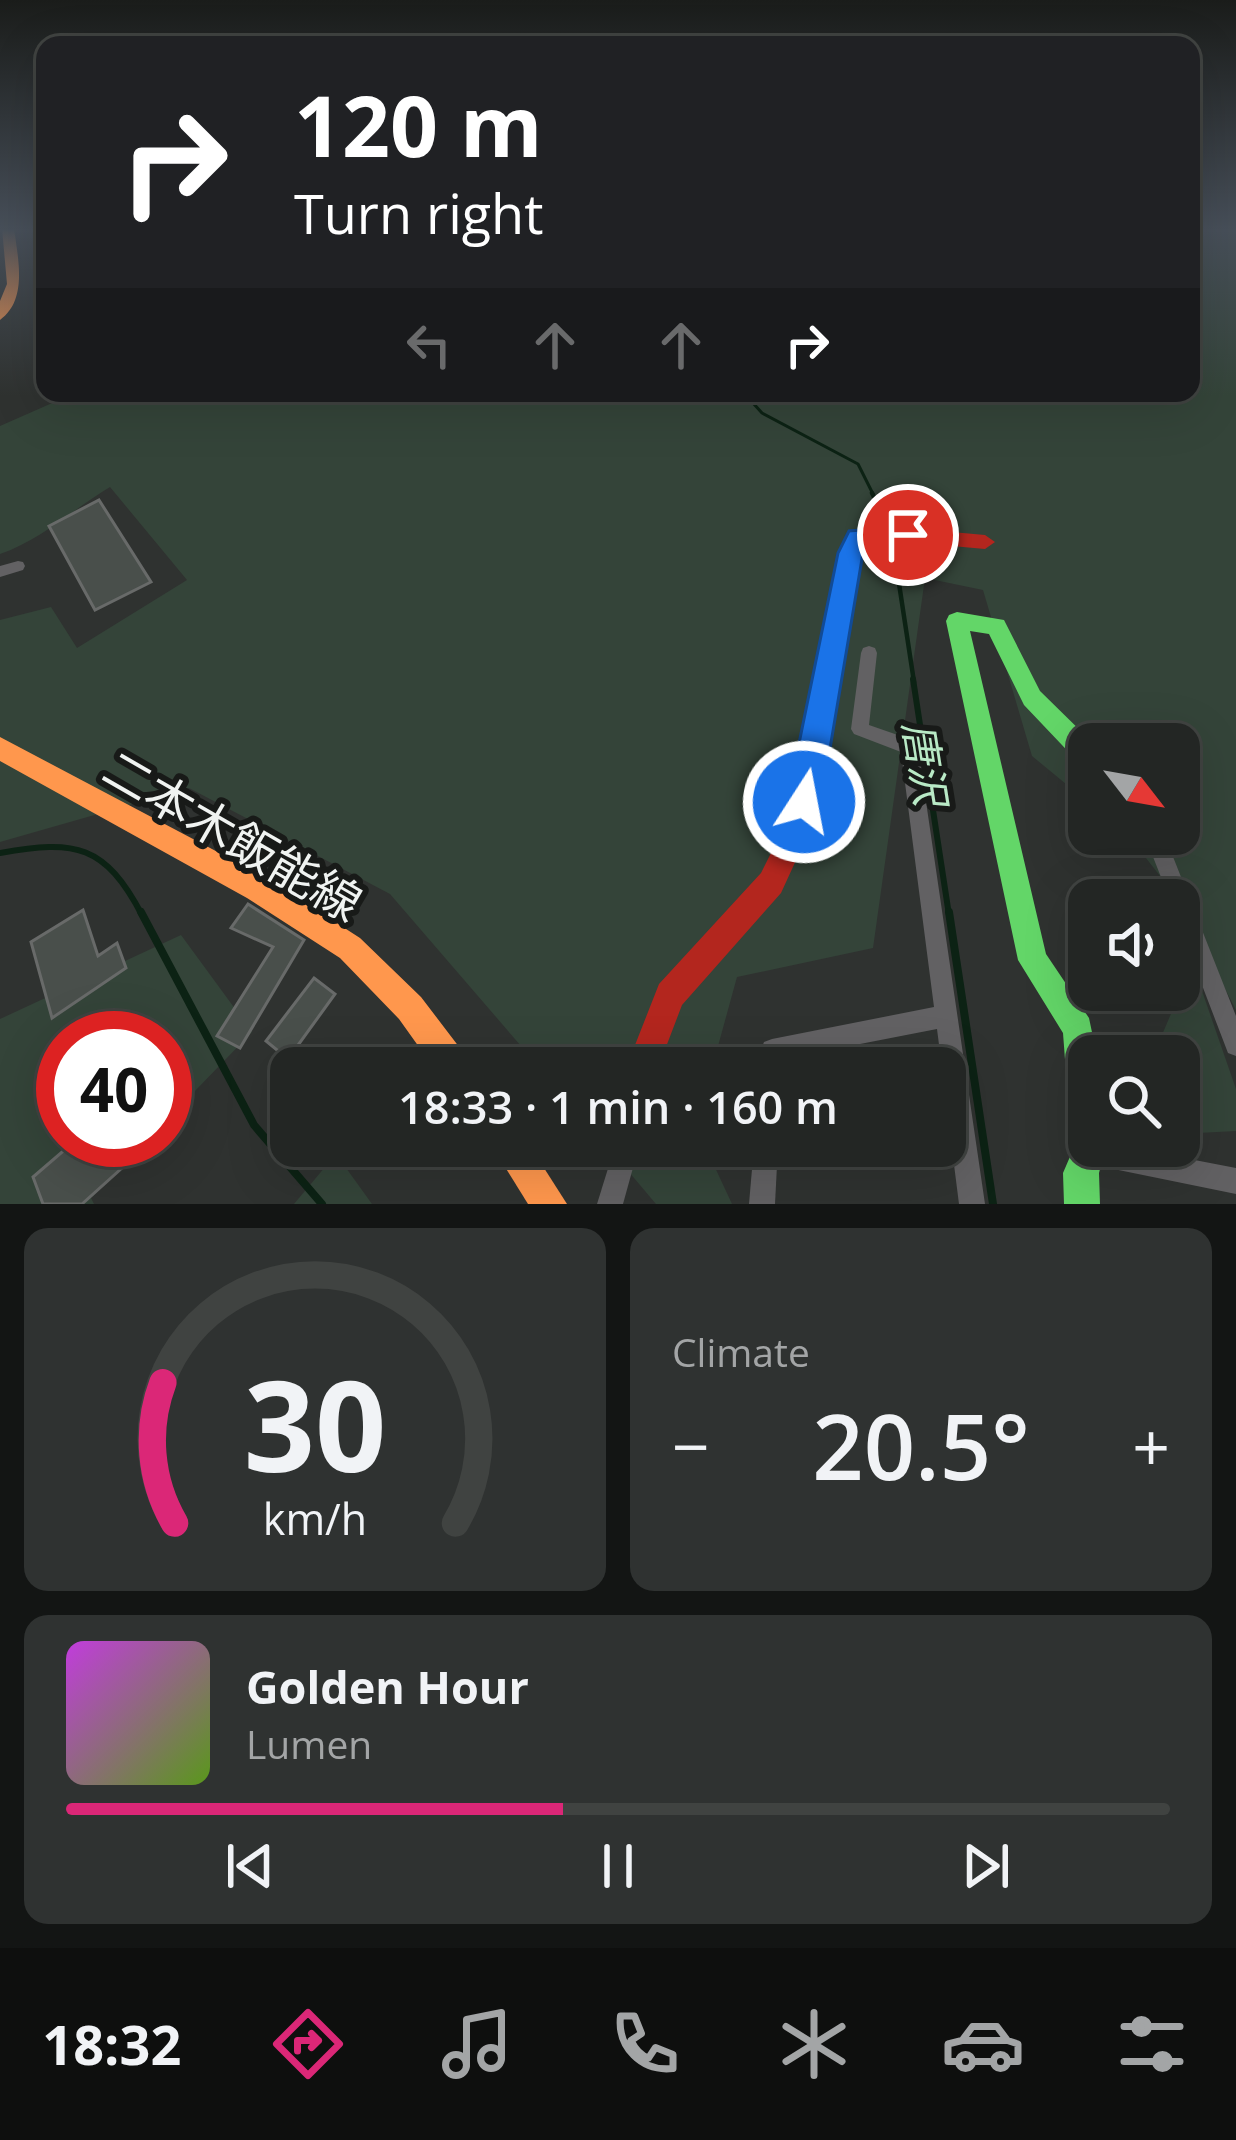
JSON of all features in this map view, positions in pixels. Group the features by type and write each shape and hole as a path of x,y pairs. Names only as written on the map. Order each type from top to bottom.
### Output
{"street":[{"path":"0,316 14,284"},
{"path":"650,1047 670,995 771,883 786,856 804,802 850,553 858,537 885,533 985,542"},
{"path":"0,572 19,566"},
{"path":"1068,737 1028,702 1007,663 996,626 957,621 1033,960 1079,1035"},
{"path":"869,653 860,729 909,747 972,1204"},
{"name":"二本木飯能線","path":"0,748 256,888 350,948 410,1008 439,1047"},
{"path":"1162,855 1236,1045"},
{"path":"787,1047 945,1016"},
{"path":"523,1167 548,1204"},
{"path":"610,1204 621,1167"},
{"path":"762,1204 765,1167"},
{"path":"1082,1204 1083,1167"},
{"path":"1165,1167 1236,1181"}],"green space":[{"path":"1200,284 1236,284 1236,1010 1200,941 1200,879 1162,879 1144,855 1200,855 1200,723 1068,723 1068,786 1032,756 983,590 925,578 873,948 737,977 718,1047 522,1047 390,894 189,788 0,842 0,620 51,607 77,648 187,580 110,487 43,533 0,554 0,426 55,402 1200,402"},
{"path":"181,935 252,1032 192,1094 192,1011 36,1011 36,1167 121,1167 91,1198 94,1204 0,1204 0,1019"},
{"path":"1200,989 1236,1089 1236,1131 1200,1133 1200,1035 1162,1035 1172,1011 1200,1011"},
{"path":"325,1167 345,1167 372,1204 294,1204"},
{"path":"625,1167 715,1167 732,1204 656,1204"}],"building":[{"path":"99,500 151,582 95,610 49,526"},
{"path":"248,904 304,940 240,1048 217,1036 273,947 231,928"},
{"path":"83,910 98,956 117,943 126,968 62,1011 50,1011 31,942"},
{"path":"314,978 335,994 297,1047 273,1047 266,1041"},
{"path":"45,1167 123,1167 82,1204 43,1204 33,1177"}],"waterway":[{"name":"唐沢","path":"752,402 762,413 858,464 874,496"},
{"name":"唐沢","path":"872,493 891,531 914,682"},
{"name":"唐沢","path":"913,679 949,915"},
{"path":"0,853 49,847 86,852 115,874 142,915"},
{"path":"141,912 254,1125 322,1204"},
{"name":"唐沢","path":"949,912 993,1204"}],"traffic: fast":[{"path":"1068,735 1032,698 996,626 957,621 1033,960 1078,1029 1089,1152 1081,1173 1082,1204"}],"traffic: slow":[{"path":"0,316 14,284"},
{"path":"0,748 257,888 350,948 410,1008 439,1047"},
{"path":"523,1167 549,1204"}],"traffic: jam":[{"path":"650,1047 670,995 771,883 796,832 850,553 858,537 885,533 985,542"}],"route":[{"path":"804,802 850,553 858,537 908,535"}]}
